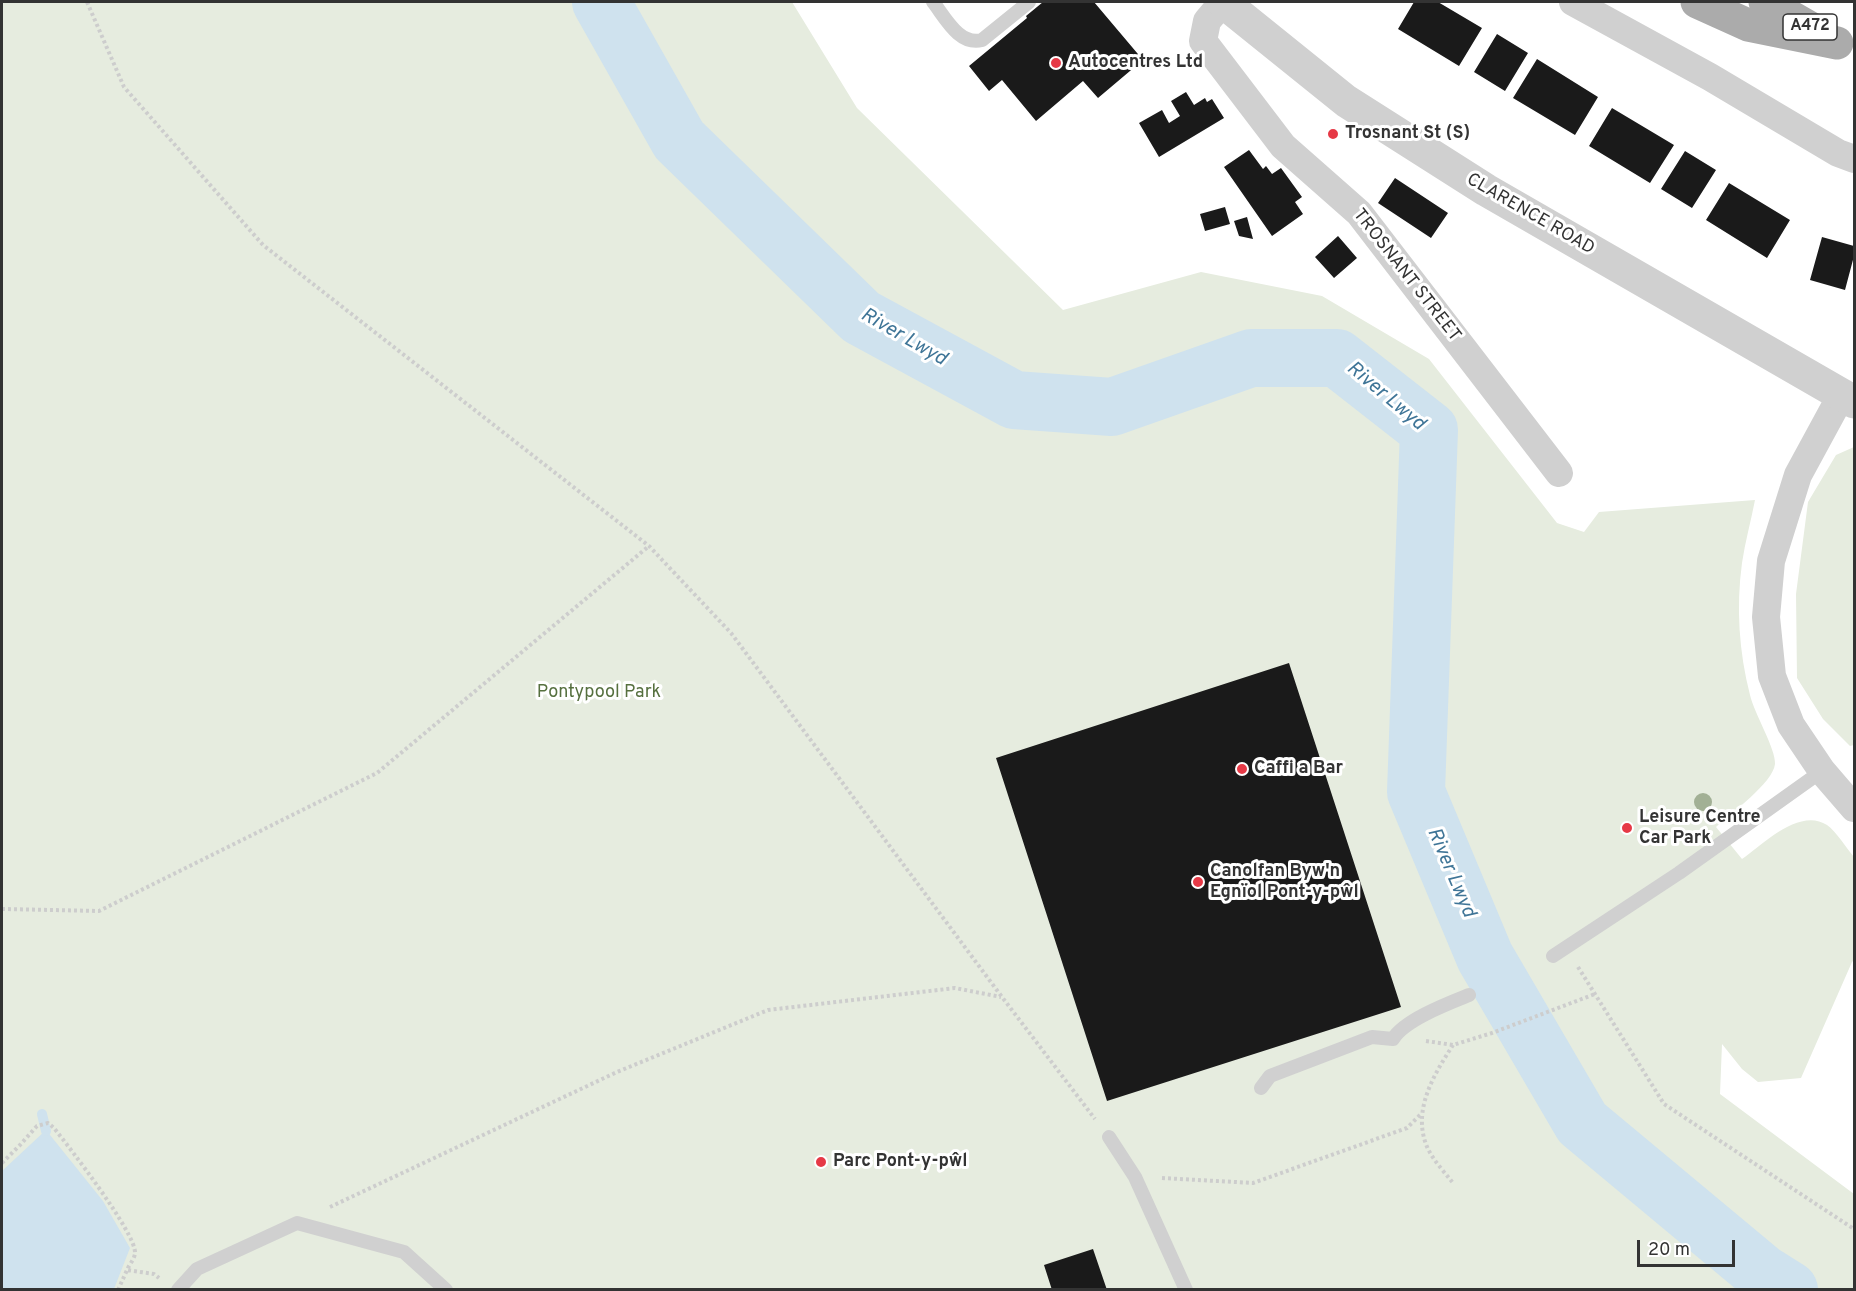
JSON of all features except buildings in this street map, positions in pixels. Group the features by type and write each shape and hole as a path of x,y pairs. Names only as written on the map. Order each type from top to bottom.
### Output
{"main road":[{"path":"1697,2 1748,25 1846,48"},
{"name":"A472","path":"1765,2 1846,48"}],"street":[{"name":"CLARENCE ROAD","path":"1223,2 1346,101 1459,173 1848,398"},
{"name":"TROSNANT STREET","path":"1223,2 1207,21 1203,41 1283,146 1359,213 1560,473"},
{"path":"1573,2 1710,77 1838,153 1854,159"},
{"path":"1848,398 1798,475 1771,561 1766,617 1772,676 1791,725 1822,771 1850,796"}],"lane":[{"path":"933,2 958,34 966,40 975,42 982,40 1029,2"},
{"path":"1553,956 1679,873 1822,771"},
{"path":"1261,1088 1270,1076 1372,1038 1394,1039 1397,1032 1431,1011 1469,995"},
{"path":"1109,1137 1135,1177 1186,1290"},
{"path":"178,1290 197,1269 297,1223 404,1252 446,1290"}],"path":[{"path":"87,2 124,87 263,245 649,546 731,633 1109,1137"},
{"path":"2,909 99,911 377,773 649,546"},
{"path":"1567,948 1664,1104 1854,1229"},
{"path":"297,1223 617,1072 768,1010 956,988 1002,997"},
{"path":"1397,1032 1419,1040 1453,1045 1492,1033 1595,994"},
{"path":"1453,1045 1428,1092 1421,1114 1422,1133 1429,1152 1453,1183"},
{"path":"1135,1177 1253,1184 1407,1128 1421,1114"},
{"path":"2,1163 37,1126 48,1123 54,1128 106,1198 132,1241 135,1253 118,1290"},
{"path":"127,1270 154,1274 160,1279"}],"green space":[{"name":"Pontypool Park","path":"2,2 792,2 857,108 1063,310 1201,272 1322,296 1429,359 1557,523 1584,532 1599,512 1755,500 1742,563 1739,596 1740,629 1743,662 1750,695 1772,749 1775,764 1773,772 1759,789 1716,827 1742,859 1771,837 1794,824 1816,821 1827,825 1854,857 1854,960 1801,1078 1758,1082 1742,1069 1722,1044 1720,1094 1854,1194 1854,1289 2,1290"},
{"path":"1854,447 1854,745 1850,746 1823,719 1797,678 1796,594 1808,502 1836,455"}],"water":[{"path":"46,1130 103,1201 130,1248 114,1289 2,1289 2,1171"}],"waterway":[{"name":"River Lwyd","path":"601,2 679,140 861,317 1014,400 1112,407 1251,358 1337,358 1429,430 1416,792 1485,957 1582,1123 1762,1273 1789,1290"},
{"path":"42,1114 46,1131"}],"place":[{"name":"Autocentres Ltd","path":"1056,63"},
{"name":"Trosnant St (S)","path":"1333,134"},
{"name":"Caffi a Bar","path":"1242,769"},
{"name":"Leisure Centre Car Park","path":"1627,828"},
{"name":"Canolfan Byw'n Egnïol Pont-y-pŵl","path":"1198,882"},
{"name":"Parc Pont-y-pŵl","path":"821,1162"}]}
